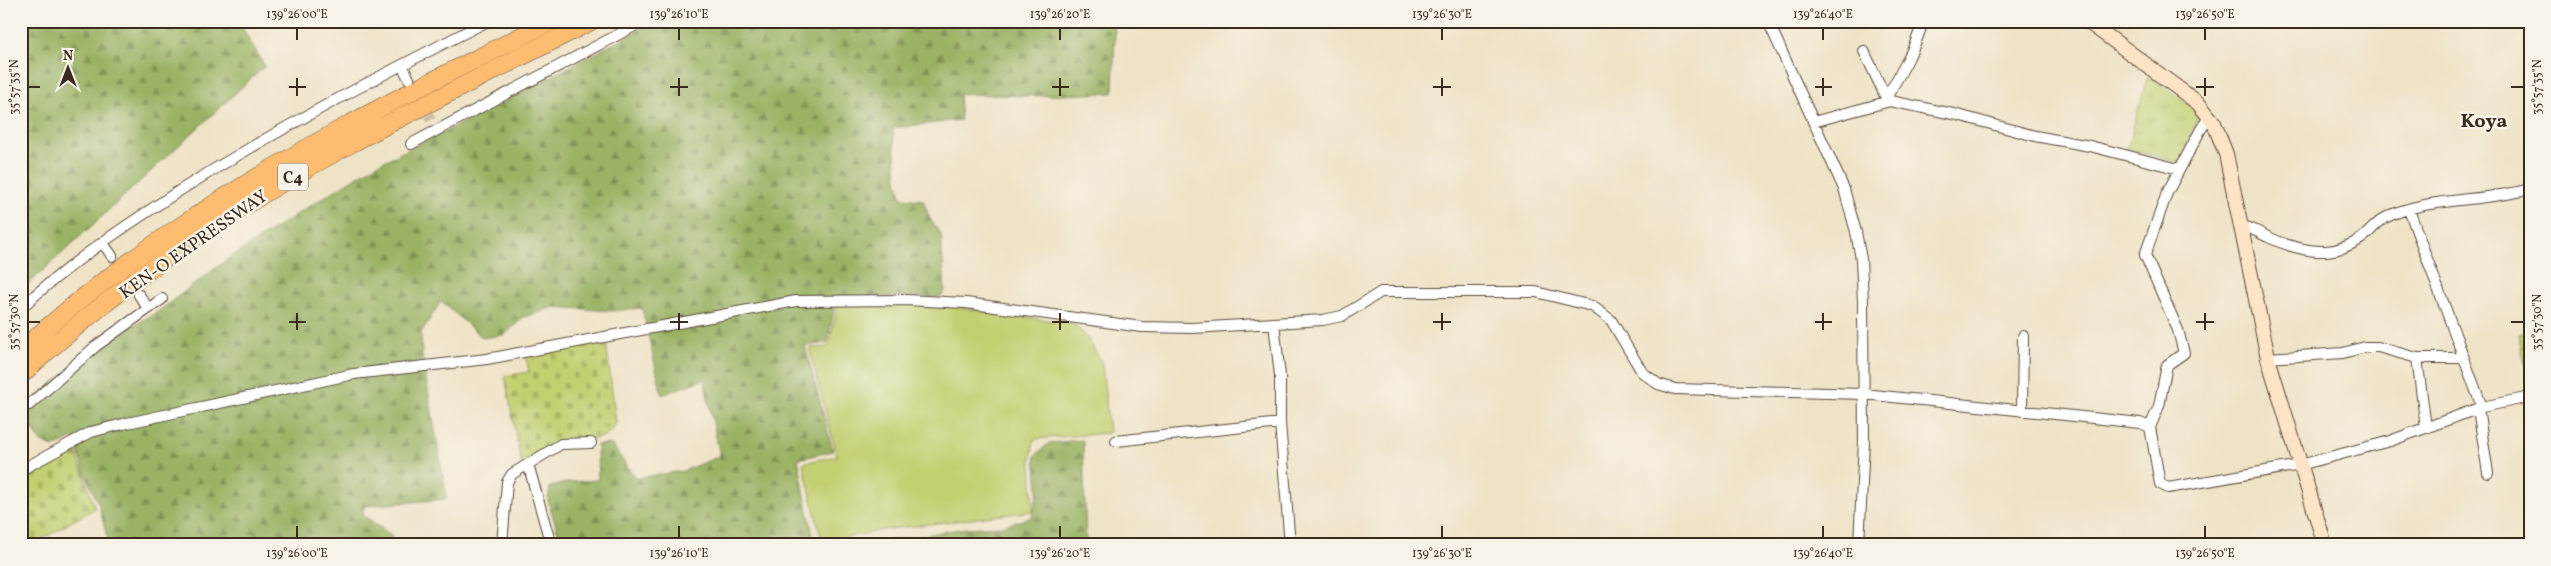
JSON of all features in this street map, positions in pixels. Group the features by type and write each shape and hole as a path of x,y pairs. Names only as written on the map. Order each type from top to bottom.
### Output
{"highway":[{"name":"KEN-O EXPRESSWAY","path":"21,351 110,276 220,200 344,127 551,21"},
{"name":"KEN-O EXPRESSWAY","path":"21,375 123,291 241,208 350,144 591,21"}],"street":[{"path":"21,308 67,269 103,243 241,152 488,21"},
{"path":"410,144 644,21"},
{"path":"1768,21 1844,189 1856,232 1861,268 1864,394 1864,440 1858,545"},
{"path":"1885,100 1904,67 1919,35 1923,21"},
{"path":"2087,21 2191,98 2210,116 2226,154 2268,358 2324,545"},
{"path":"1864,51 1885,100"},
{"path":"402,65 409,79"},
{"path":"1814,122 1885,100 1958,115 2035,136 2090,146 2179,169"},
{"path":"2210,116 2167,193 2145,254 2178,330 2184,353 2167,365 2159,406 2150,427 2160,484 2168,488 2300,465 2375,445 2480,408 2530,397"},
{"path":"431,120 436,130"},
{"path":"2240,226 2253,228 2279,242 2326,251 2344,247 2362,238 2386,217 2409,210 2510,195 2530,189"},
{"path":"2409,210 2480,408 2488,474"},
{"path":"103,243 112,256"},
{"path":"21,470 91,432 124,424 354,374 488,359 796,301 906,300 966,303 1142,327 1193,328 1323,320 1342,316 1381,292 1536,292 1592,306 1611,320 1642,372 1658,384 1675,389 1864,394 2140,423 2150,427"},
{"path":"139,295 148,308"},
{"path":"29,405 96,346 162,300"},
{"path":"1274,323 1280,376 1280,423 1290,545"},
{"path":"2022,410 2023,336"},
{"path":"2268,358 2343,353 2365,347 2378,348 2416,358 2463,358"},
{"path":"2416,358 2426,428"},
{"path":"1116,441 1280,423"},
{"path":"502,545 507,482 512,474 561,444 591,443"},
{"path":"528,464 551,545"}],"green space":[{"path":"21,21 238,21 265,66 21,291"},
{"path":"656,21 1111,21 1115,31 1113,93 1029,96 959,94 961,120 893,128 897,181 902,198 923,200 930,219 941,234 945,290 942,296 935,297 837,296 827,343 805,346 833,451 798,459 813,537 821,545 562,545 548,501 550,487 569,482 598,480 597,445 611,444 636,478 683,471 720,456 704,379 662,395 642,308 612,311 554,307 524,317 504,335 483,338 441,301 421,333 422,355 447,499 364,506 363,515 391,535 393,545 109,545 99,505 85,474 74,438 53,447 41,442 21,410 67,371 114,337 157,312 228,259 376,165 485,112"},
{"path":"2148,76 2195,109 2197,119 2180,160 2177,162 2127,149"},
{"path":"911,304 955,307 1074,324 1088,339 1102,363 1109,433 1034,439 1031,459 1033,511 883,530 822,542 803,463 837,456 809,348 828,347 838,305"},
{"path":"2530,331 2530,385 2518,334"},
{"path":"606,341 616,423 611,431 599,438 579,438 564,441 521,463 505,376 529,372 526,355"},
{"path":"1083,440 1086,545 863,545 966,528 1003,526 1032,517 1038,490 1035,456 1049,443"},
{"path":"74,446 95,508 32,545 27,545 21,535 21,474"}],"tunnel":[{"path":"421,102 431,120"}],"district":[{"name":"Koya","path":"2484,120"}]}
